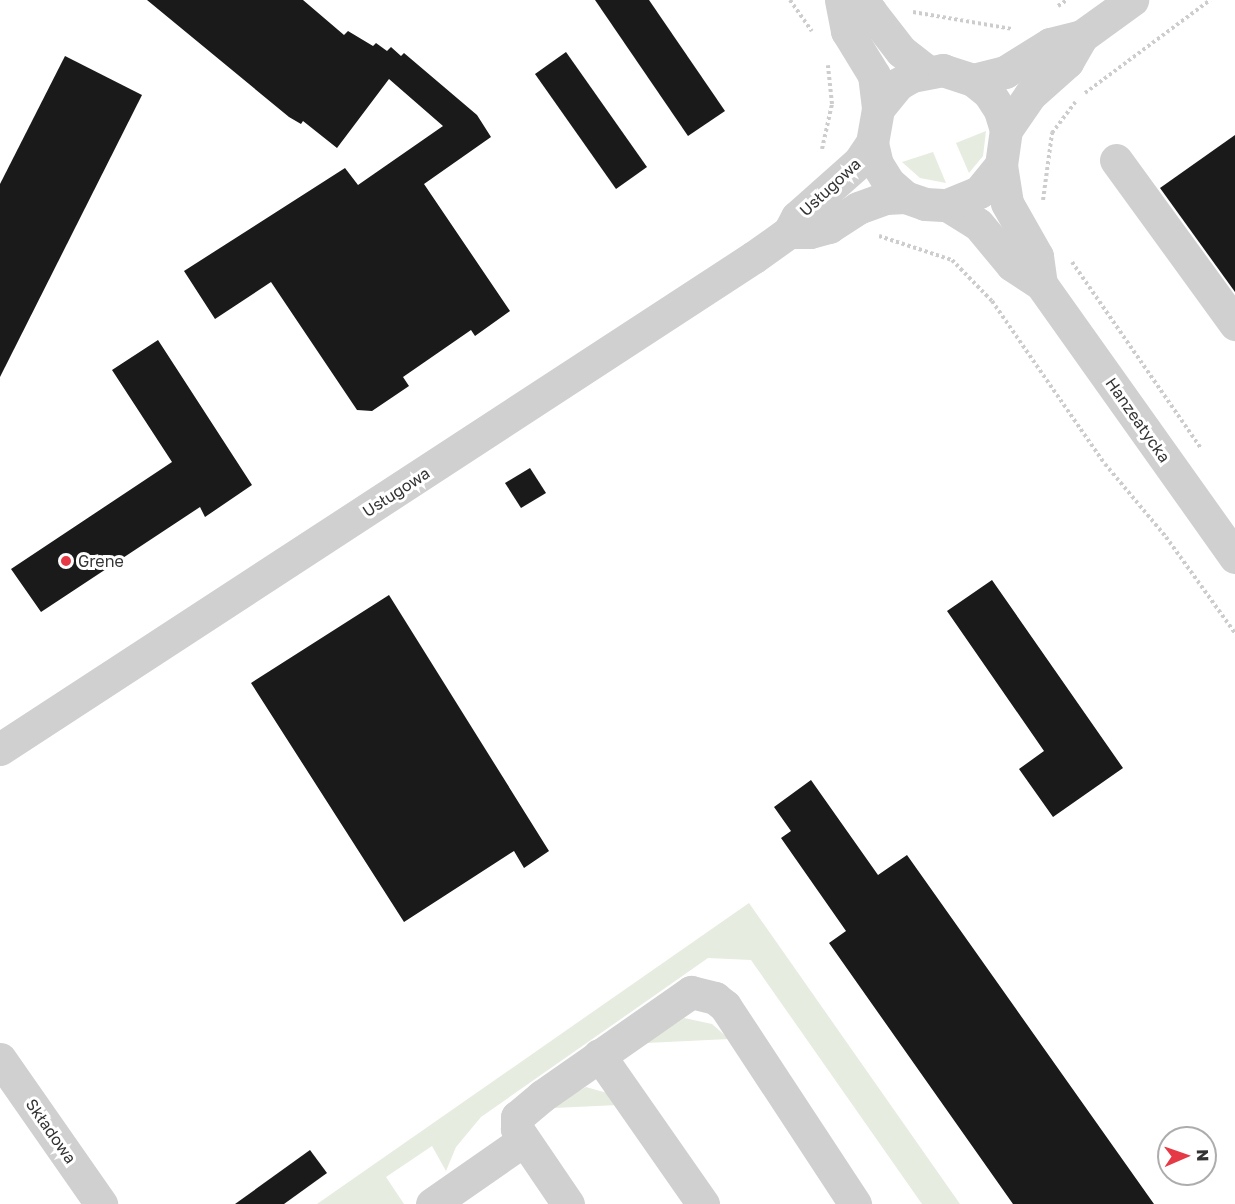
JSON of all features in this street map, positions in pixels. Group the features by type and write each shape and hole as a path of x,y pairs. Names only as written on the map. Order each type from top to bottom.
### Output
{"street":[{"path":"841,0 848,31 874,75 878,109 872,143 877,164 888,183 905,197 926,204 946,205 979,192 1001,165 1006,130 1000,110 973,80 943,70 927,71 898,84 878,109"},
{"path":"855,0 870,11 901,51 927,71"},
{"path":"1006,130 1030,95 1048,62 1050,44 1082,36 1132,0"},
{"path":"973,80 1048,62"},
{"name":"Usługowa","path":"839,201 859,162 872,143"},
{"path":"1116,160 1235,324"},
{"name":"Hanzeatycka","path":"1001,165 1011,238 1012,265 1041,284 1235,557"},
{"name":"Usługowa","path":"0,749 627,342 789,232 797,217 839,201 872,202 905,197"},
{"name":"Hanzeatycka","path":"946,205 978,224 1011,238"},
{"path":"568,1204 517,1130 517,1118 683,994 702,993 715,998 725,1006 855,1204"},
{"path":"599,1055 703,1204"},
{"name":"Składowa","path":"0,1059 101,1204"},
{"path":"432,1204 524,1140"}],"path":[{"path":"790,0 817,40"},
{"path":"964,272 1041,217 1052,133 1076,100 1210,0"},
{"path":"909,12 1025,30 1076,100"},
{"path":"825,55 832,85 832,104 816,165 860,235 871,234 938,254 964,272 992,301 1105,464 1166,537 1235,633"},
{"path":"1068,256 1208,459"}],"shaded area":[{"path":"986,131 983,156 969,173 956,143"},
{"path":"933,152 946,183 920,178 902,162"},
{"path":"749,903 960,1204 922,1204 751,960 708,958 481,1117 456,1147 446,1171 432,1146 386,1177 404,1204 317,1204"},
{"path":"684,1018 712,1024 729,1039 646,1043"},
{"path":"586,1087 607,1093 618,1105 554,1108 556,1103"}],"building":[{"path":"147,0 303,0 344,35 348,31 373,46 376,43 387,51 391,47 401,56 404,53 477,115 491,137 424,184 510,311 475,336 471,330 403,377 409,386 372,411 357,410 271,282 215,319 184,271 345,168 358,185 443,126 389,79 337,148 303,121 301,124 289,117"},
{"path":"595,0 649,0 725,111 688,136"},
{"path":"566,52 647,167 616,189 535,74"},
{"path":"65,56 142,95 0,377 0,184"},
{"path":"1235,135 1235,292 1160,188"},
{"path":"158,340 252,485 205,517 200,507 41,612 11,569 172,462 112,370"},
{"path":"530,468 546,493 521,508 505,483"},
{"path":"992,580 1123,768 1053,817 1019,769 1044,751 947,611"},
{"path":"389,595 549,851 524,868 514,851 404,922 251,683"},
{"path":"811,780 878,875 907,855 1154,1204 1013,1204 829,943 846,931 781,838 791,831 774,807"},
{"path":"310,1150 327,1173 284,1204 235,1204"}],"place":[{"name":"Grene","path":"66,561"}]}
